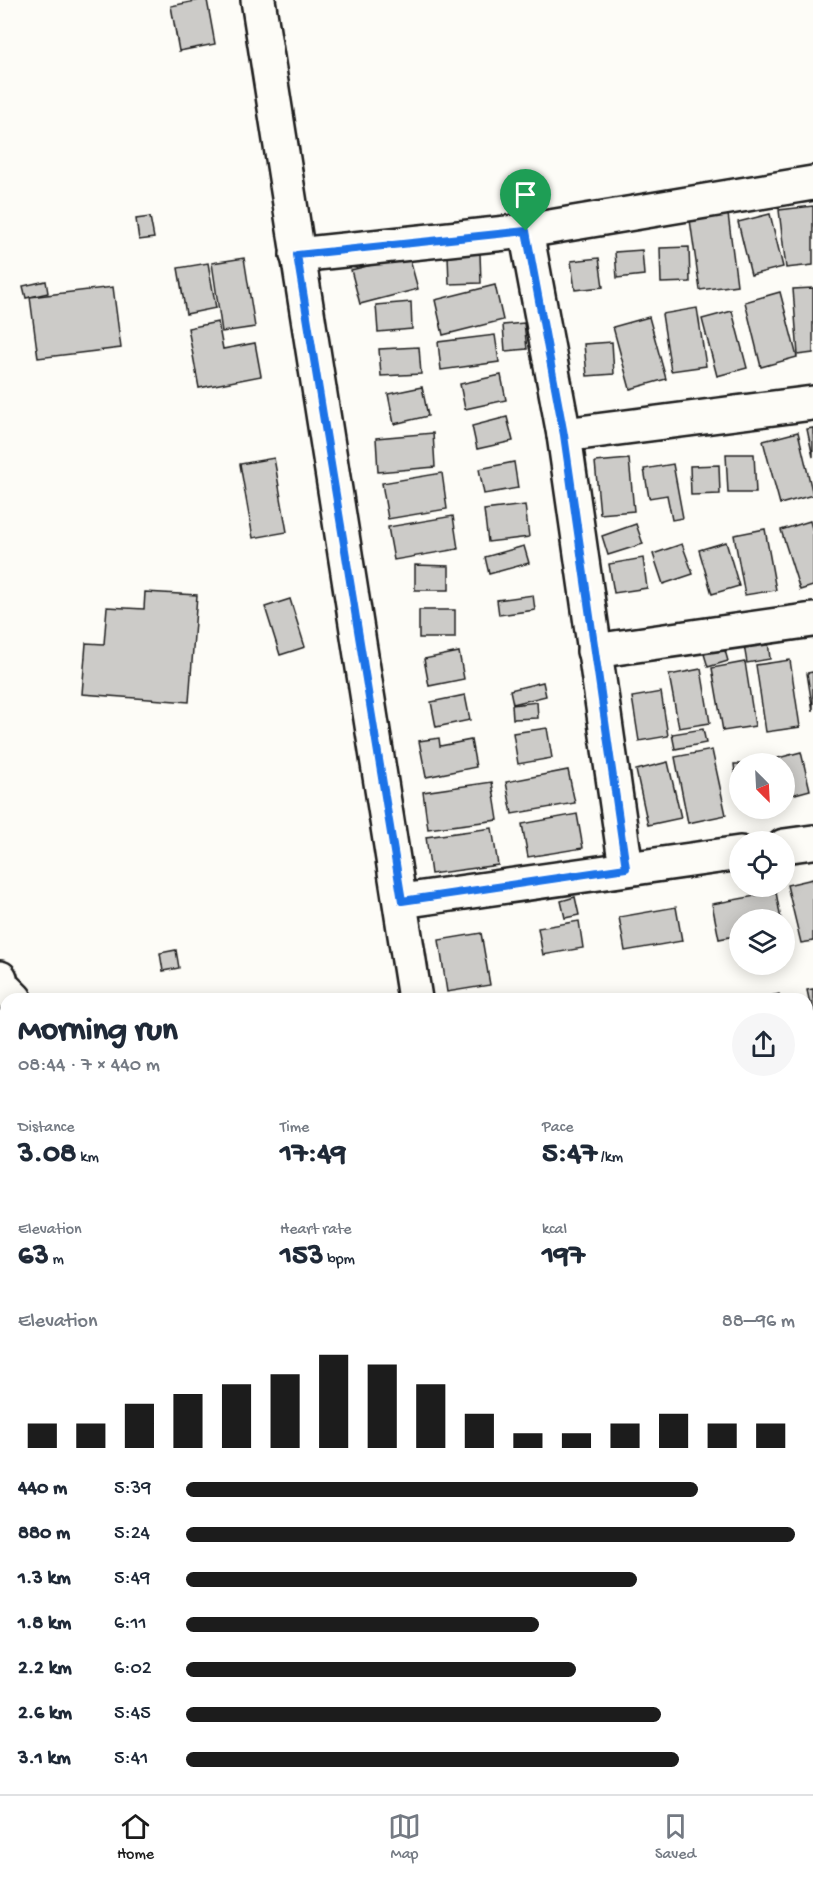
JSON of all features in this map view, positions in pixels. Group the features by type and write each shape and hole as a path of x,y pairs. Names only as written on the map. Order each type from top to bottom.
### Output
{"street":[{"path":"258,0 415,993"},
{"path":"297,255 526,231 813,183"},
{"path":"526,231 564,435 626,868"},
{"path":"564,435 813,403"},
{"path":"594,651 813,621"},
{"path":"795,845 813,843"},
{"path":"402,901 729,854"}],"building":[{"path":"207,0 215,44 179,51 171,6"},
{"path":"813,206 813,265 786,268 779,210"},
{"path":"728,214 737,285 700,290 690,220"},
{"path":"770,214 783,267 751,275 738,222"},
{"path":"150,217 154,238 139,240 136,219"},
{"path":"689,247 690,282 661,283 660,248"},
{"path":"642,250 644,275 617,278 615,252"},
{"path":"480,254 481,283 449,284 448,255"},
{"path":"409,256 418,289 360,304 351,270"},
{"path":"244,258 255,327 222,332 212,263"},
{"path":"599,258 603,287 575,290 571,261"},
{"path":"208,263 216,308 186,314 178,268"},
{"path":"46,281 48,293 26,298 23,286"},
{"path":"495,285 503,320 443,335 435,300"},
{"path":"113,287 121,348 38,358 30,297"},
{"path":"813,288 813,353 798,355 793,289"},
{"path":"780,292 797,357 761,367 745,302"},
{"path":"411,302 412,329 378,332 376,305"},
{"path":"697,308 706,366 671,371 662,314"},
{"path":"732,311 747,368 717,376 702,319"},
{"path":"649,317 666,379 630,389 613,327"},
{"path":"218,322 223,349 255,343 261,376 199,388 188,328"},
{"path":"524,323 527,349 505,351 503,325"},
{"path":"495,335 499,362 441,370 438,342"},
{"path":"612,342 614,374 587,376 584,344"},
{"path":"419,347 421,374 381,376 379,349"},
{"path":"501,375 506,400 465,409 460,384"},
{"path":"422,387 428,416 394,424 388,394"},
{"path":"507,417 513,441 477,449 472,426"},
{"path":"813,428 813,457 807,429"},
{"path":"798,432 813,495 780,504 763,441"},
{"path":"433,433 435,467 378,472 376,438"},
{"path":"726,454 754,454 756,493 728,493"},
{"path":"274,458 287,532 253,538 240,464"},
{"path":"629,459 634,511 600,514 595,462"},
{"path":"514,462 518,488 484,494 479,469"},
{"path":"673,464 683,518 672,520 667,495 649,498 644,469"},
{"path":"719,465 720,494 691,495 690,466"},
{"path":"442,473 447,509 388,519 382,483"},
{"path":"525,505 529,537 488,542 484,510"},
{"path":"453,516 458,549 394,560 388,527"},
{"path":"810,521 813,532 813,586 800,590 781,530"},
{"path":"636,524 643,544 608,555 602,536"},
{"path":"765,529 776,590 745,595 734,535"},
{"path":"726,542 739,586 712,594 699,550"},
{"path":"682,544 693,574 663,584 653,554"},
{"path":"524,546 529,563 489,574 485,557"},
{"path":"643,558 647,588 614,593 609,564"},
{"path":"415,565 449,566 449,590 415,590"},
{"path":"145,592 197,595 189,702 82,694 86,643 104,644 107,607 144,609"},
{"path":"533,595 535,610 499,615 497,600"},
{"path":"290,599 305,647 280,655 265,607"},
{"path":"419,610 455,610 455,638 419,638"},
{"path":"768,641 770,659 747,663 744,645"},
{"path":"724,647 728,661 708,667 704,654"},
{"path":"459,652 464,679 429,686 424,659"},
{"path":"790,660 800,727 766,732 756,665"},
{"path":"745,662 755,726 723,731 712,668"},
{"path":"701,669 710,723 679,728 669,675"},
{"path":"813,672 813,711 807,673"},
{"path":"543,682 546,696 513,704 510,690"},
{"path":"661,692 668,736 639,741 632,697"},
{"path":"465,695 470,720 436,727 431,702"},
{"path":"537,702 538,718 513,719 512,705"},
{"path":"547,728 552,758 518,764 513,733"},
{"path":"703,729 706,743 675,749 672,734"},
{"path":"439,738 440,746 471,740 476,767 426,777 419,741"},
{"path":"712,750 726,815 688,823 675,757"},
{"path":"801,752 810,790 795,794 795,754"},
{"path":"668,762 681,818 648,825 636,770"},
{"path":"568,770 575,803 512,814 506,782"},
{"path":"492,782 498,820 428,829 423,792"},
{"path":"577,814 583,848 528,857 522,824"},
{"path":"492,828 498,865 431,874 426,837"},
{"path":"813,879 813,941 801,943 795,909 793,909 790,897 795,897 795,883"},
{"path":"575,897 579,915 565,918 561,901"},
{"path":"749,897 777,897 779,909 729,909 729,937 719,939 712,904"},
{"path":"676,907 682,941 625,951 619,917"},
{"path":"579,921 583,948 543,955 538,928"},
{"path":"481,933 490,985 447,992 439,940"},
{"path":"176,950 179,968 163,971 160,953"}],"route":[{"path":"526,231 564,435 626,868 402,901 297,255 526,231"}]}
